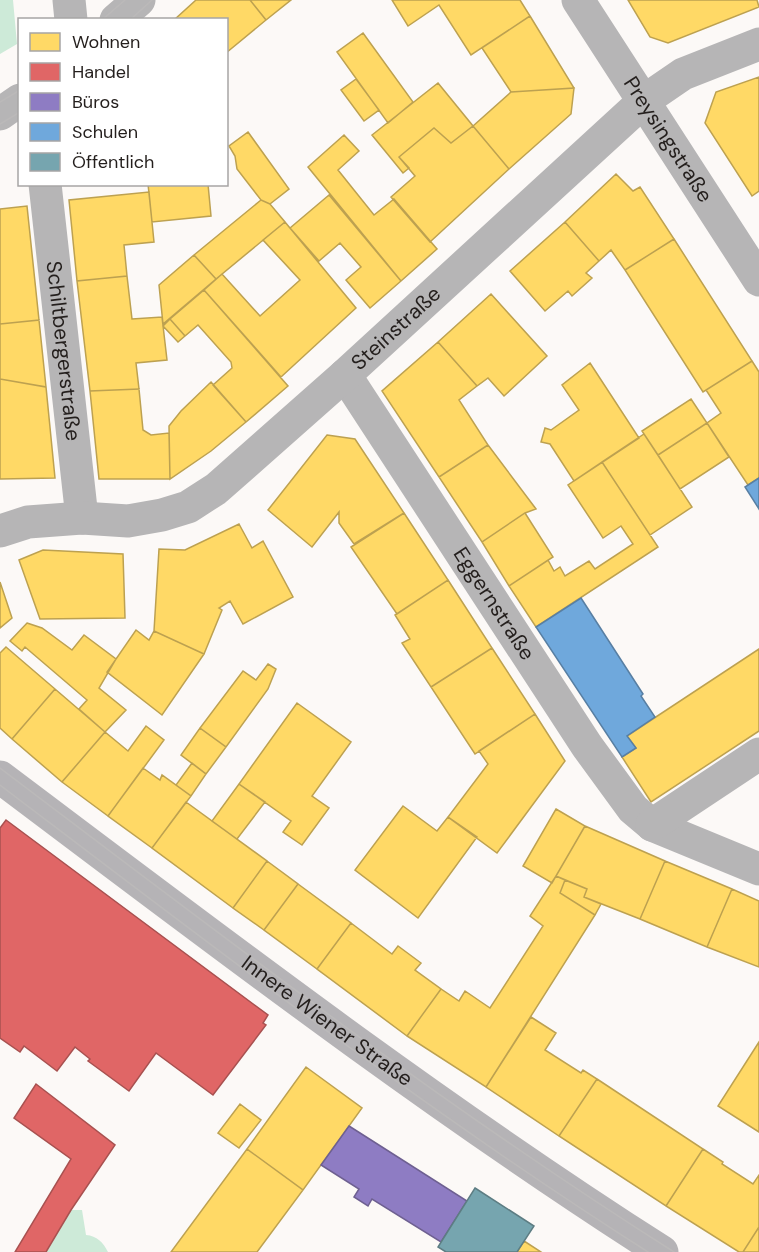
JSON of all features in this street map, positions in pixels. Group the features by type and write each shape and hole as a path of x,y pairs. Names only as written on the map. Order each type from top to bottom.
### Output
{"main road":[{"name":"Innere Wiener Straße","path":"0,777 294,999 437,1102 662,1252"}],"street":[{"path":"69,0 72,18"},
{"path":"118,18 139,0"},
{"name":"Preysingstraße","path":"578,0 645,100 759,280"},
{"name":"Steinstraße","path":"0,531 28,522 82,518 128,521 162,515 188,507 216,489 345,375 645,100 683,74 759,44"},
{"path":"0,114 18,101"},
{"name":"Schiltbergerstraße","path":"45,186 82,518"},
{"name":"Eggernstraße","path":"345,375 587,746 633,809 652,825"},
{"path":"652,825 759,754"},
{"path":"652,825 759,869"}],"green space":[{"path":"0,0 13,0 17,44 0,54"},
{"path":"71,1210 82,1210 86,1235 99,1240 108,1252 46,1252"}],"building: Wohnen":[{"path":"196,0 250,0 266,20 228,51 228,18 176,18"},
{"path":"250,0 291,0 266,20"},
{"path":"392,0 520,0 530,16 471,55 439,5 408,26"},
{"path":"628,0 757,0 759,7 668,43 650,37"},
{"path":"530,16 574,88 511,92 482,48"},
{"path":"363,33 413,102 388,123 337,52"},
{"path":"759,77 759,191 752,196 705,123 716,92"},
{"path":"356,79 379,110 364,121 341,90"},
{"path":"438,83 473,126 451,143 434,128 399,157 409,168 403,173 372,135"},
{"path":"574,88 571,114 509,169 473,126 511,92"},
{"path":"473,126 509,169 430,242 391,197 415,176 399,157 434,128 451,143"},
{"path":"248,132 289,189 270,204 261,200 237,169 235,156 229,146"},
{"path":"344,135 359,151 338,170 374,215 394,199 437,249 401,281 308,167"},
{"path":"616,174 633,191 640,187 674,239 625,270 611,250 599,261 565,222"},
{"path":"148,186 208,186 211,216 152,222"},
{"path":"149,192 154,242 124,245 127,276 77,281 69,200"},
{"path":"329,195 401,281 370,308 346,280 361,267 340,243 319,261 290,228"},
{"path":"261,200 270,204 285,222 216,279 194,255"},
{"path":"27,206 39,320 0,324 0,209"},
{"path":"285,222 356,308 281,377 204,290 222,274 260,316 300,280 263,240"},
{"path":"565,222 599,261 586,273 592,278 572,296 568,291 545,311 510,271"},
{"path":"674,239 752,361 703,392 625,270"},
{"path":"194,255 216,279 163,324 159,285"},
{"path":"127,276 132,319 162,317 167,360 136,363 139,389 90,391 77,281"},
{"path":"204,290 288,386 246,422 213,385 232,368 231,362 198,325 185,336 170,319"},
{"path":"491,294 547,356 504,396 488,378 477,386 438,342"},
{"path":"170,319 185,336 178,342 163,326"},
{"path":"39,320 46,387 0,379 0,324"},
{"path":"438,342 477,386 459,400 488,445 439,477 382,391"},
{"path":"752,361 759,372 759,478 748,485 707,423 721,413 706,390"},
{"path":"590,363 639,438 574,481 550,444 541,442 545,428 551,430 579,410 562,385"},
{"path":"0,379 46,387 55,478 0,479"},
{"path":"211,382 246,422 211,451 170,479 169,426"},
{"path":"139,389 143,430 151,435 169,433 170,479 99,479 90,391"},
{"path":"691,399 707,423 658,455 642,431"},
{"path":"707,423 729,457 680,489 658,455"},
{"path":"644,434 692,507 650,535 602,462"},
{"path":"327,435 355,439 404,513 354,544 339,523 339,512 312,547 268,510"},
{"path":"488,445 536,509 525,513 482,542 439,477"},
{"path":"602,462 658,547 536,627 509,586 548,560 554,571 560,567 565,576 589,561 595,569 633,544 621,526 603,538 568,485"},
{"path":"404,513 448,580 397,614 351,547"},
{"path":"525,513 553,557 509,586 482,542"},
{"path":"239,524 252,548 263,541 293,597 243,624 230,601 219,608 222,610 204,654 154,631 159,549 185,550"},
{"path":"43,550 123,554 125,618 40,619 19,560"},
{"path":"448,580 492,648 431,687 402,643 410,639 395,615"},
{"path":"0,582 12,618 0,628"},
{"path":"27,623 42,628 72,650 84,635 116,659 99,688 126,710 105,732 79,709 87,700 25,647 22,651 10,641"},
{"path":"136,630 149,640 154,631 204,654 162,715 107,672"},
{"path":"6,647 55,689 12,739 0,728 0,653"},
{"path":"492,648 535,714 475,754 431,687"},
{"path":"759,649 759,731 651,802 622,757 636,748 627,736"},
{"path":"268,664 276,669 268,689 226,747 200,728 243,671 256,680"},
{"path":"55,689 105,732 62,782 12,739"},
{"path":"297,703 351,742 312,796 329,808 302,845 283,832 291,821 239,784"},
{"path":"535,714 565,761 497,853 448,817 488,764 479,751"},
{"path":"146,726 164,740 108,816 62,782 105,732 128,751"},
{"path":"200,728 226,747 206,774 181,755"},
{"path":"192,763 206,774 191,796 176,785"},
{"path":"143,768 160,780 162,775 191,796 152,848 108,816"},
{"path":"239,784 265,802 237,839 212,821"},
{"path":"186,802 267,861 233,908 152,848"},
{"path":"403,806 437,831 448,817 477,837 418,918 355,870"},
{"path":"556,809 585,826 552,883 523,866"},
{"path":"585,826 665,861 640,919 584,897 587,889 556,876"},
{"path":"267,861 298,884 264,930 233,908"},
{"path":"665,861 732,889 707,947 640,919"},
{"path":"556,876 565,880 560,893 595,915 486,1087 407,1036 441,989 459,1001 465,991 490,1008 543,926 530,916"},
{"path":"565,880 587,889 584,897 601,904 595,915 560,893"},
{"path":"298,884 351,923 317,969 264,930"},
{"path":"732,889 759,901 759,967 707,947"},
{"path":"351,923 392,954 398,946 421,963 415,970 441,989 407,1036 317,969"},
{"path":"531,1017 556,1033 545,1050 581,1073 583,1070 597,1079 559,1136 486,1087"},
{"path":"759,1042 759,1132 718,1106"},
{"path":"306,1067 362,1108 303,1190 247,1149"},
{"path":"597,1079 703,1149 666,1206 559,1136"},
{"path":"240,1104 261,1120 239,1148 218,1133"},
{"path":"247,1149 303,1190 257,1252 171,1252"},
{"path":"703,1149 753,1184 759,1175 759,1227 743,1252 739,1252 666,1206"},
{"path":"759,1227 759,1252 743,1252"},
{"path":"524,1241 541,1252 517,1252"}],"building: Handel":[{"path":"6,820 268,1015 263,1023 266,1025 213,1095 156,1053 129,1091 88,1061 90,1059 75,1047 57,1071 24,1046 20,1052 0,1038 0,828"},
{"path":"36,1084 115,1145 46,1252 15,1252 71,1159 14,1118"}],"building: Büros":[{"path":"349,1126 467,1201 441,1242 372,1199 368,1206 354,1197 359,1189 321,1165"}],"building: Schulen":[{"path":"759,478 759,509 745,487"},
{"path":"581,598 643,694 641,696 655,717 627,736 636,748 622,757 536,627"}],"building: Öffentlich":[{"path":"475,1188 534,1226 517,1252 446,1252 438,1247"}],"tram line":[{"path":"104,18 125,0"},
{"path":"132,18 152,0"},
{"path":"0,102 18,91"},
{"path":"0,124 18,113"},
{"path":"0,768 249,956 416,1078 587,1196 674,1252"},
{"path":"0,785 239,966 400,1084 648,1252"}]}
